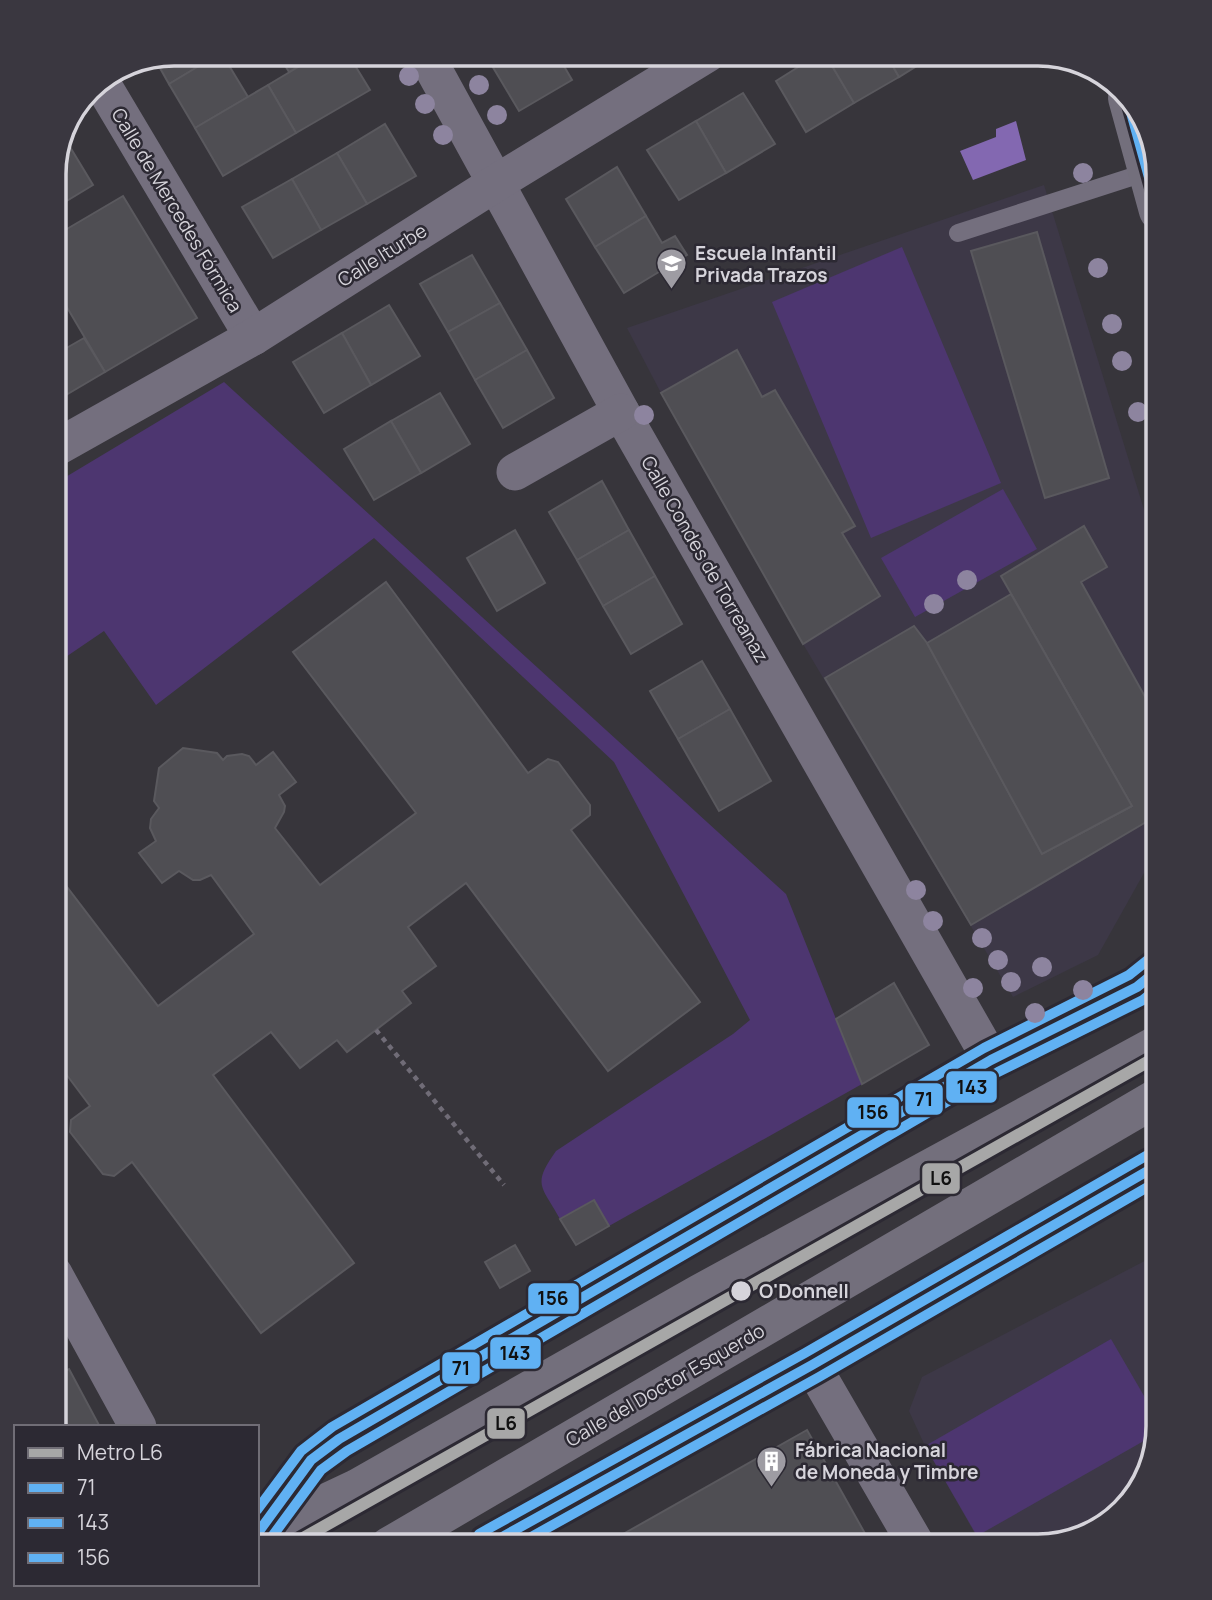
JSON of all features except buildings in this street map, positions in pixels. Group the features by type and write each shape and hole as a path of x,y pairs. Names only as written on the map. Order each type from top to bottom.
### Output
{"main road":[{"path":"1136,131 1145,166"},
{"path":"259,1533 357,1488 700,1293 1146,1051"},
{"name":"Calle del Doctor Esquerdo","path":"410,1534 1146,1104"}],"street":[{"name":"Calle Condes de Torreanaz","path":"432,66 621,412 991,1060"},
{"name":"Calle Iturbe","path":"67,442 253,337 686,67"},
{"name":"Calle de Mercedes Fórmica","path":"106,91 253,337"},
{"path":"515,472 621,412"},
{"path":"259,1531 311,1460 339,1439 991,1060 1137,987 1146,980"},
{"path":"507,1534 812,1364 1146,1172"},
{"path":"66,1296 137,1425"},
{"path":"812,1364 910,1534"}],"lane":[{"path":"958,233 1146,172"}],"path":[{"path":"376,1030 505,1185"}],"shaded area":[{"path":"1016,121 1026,160 973,180 960,151 996,137 996,129"},
{"path":"1044,185 1146,516 1146,869 1098,955 1013,997 803,644 627,328"},
{"path":"902,247 1001,483 871,538 772,302"},
{"path":"224,382 786,894 862,1084 609,1226 594,1200 560,1219 542,1185 544,1171 556,1151 750,1020 614,762 374,538 156,705 104,631 67,656 67,476"},
{"path":"1003,489 1037,549 915,617 881,558"},
{"path":"1146,1260 1146,1426 1140,1460 1119,1497 1098,1515 1079,1525 1052,1533 975,1534 925,1446 909,1411 922,1377"},
{"path":"1111,1339 1146,1399 1144,1441 981,1534 976,1534 925,1446"}],"metro line":[{"name":"L6","path":"310,1534 1146,1063"}],"transit line":[{"name":"71","path":"1136,132 1145,164"},
{"name":"156","path":"259,1507 301,1451 332,1427 984,1048 1129,975 1146,961"},
{"name":"71","path":"259,1531 311,1460 339,1439 991,1060 1137,987 1146,980"},
{"name":"143","path":"274,1534 321,1470 347,1451 998,1072 1146,998"},
{"name":"156","path":"479,1534 805,1353 1146,1156"},
{"name":"71","path":"508,1534 812,1365 1146,1172"},
{"name":"143","path":"537,1534 819,1377 1146,1188"}],"place":[{"name":"Escuela Infantil Privada Trazos","path":"672,291"},
{"name":"O'Donnell","path":"741,1291"},
{"name":"Fábrica Nacional de Moneda y Timbre","path":"772,1488"}]}
